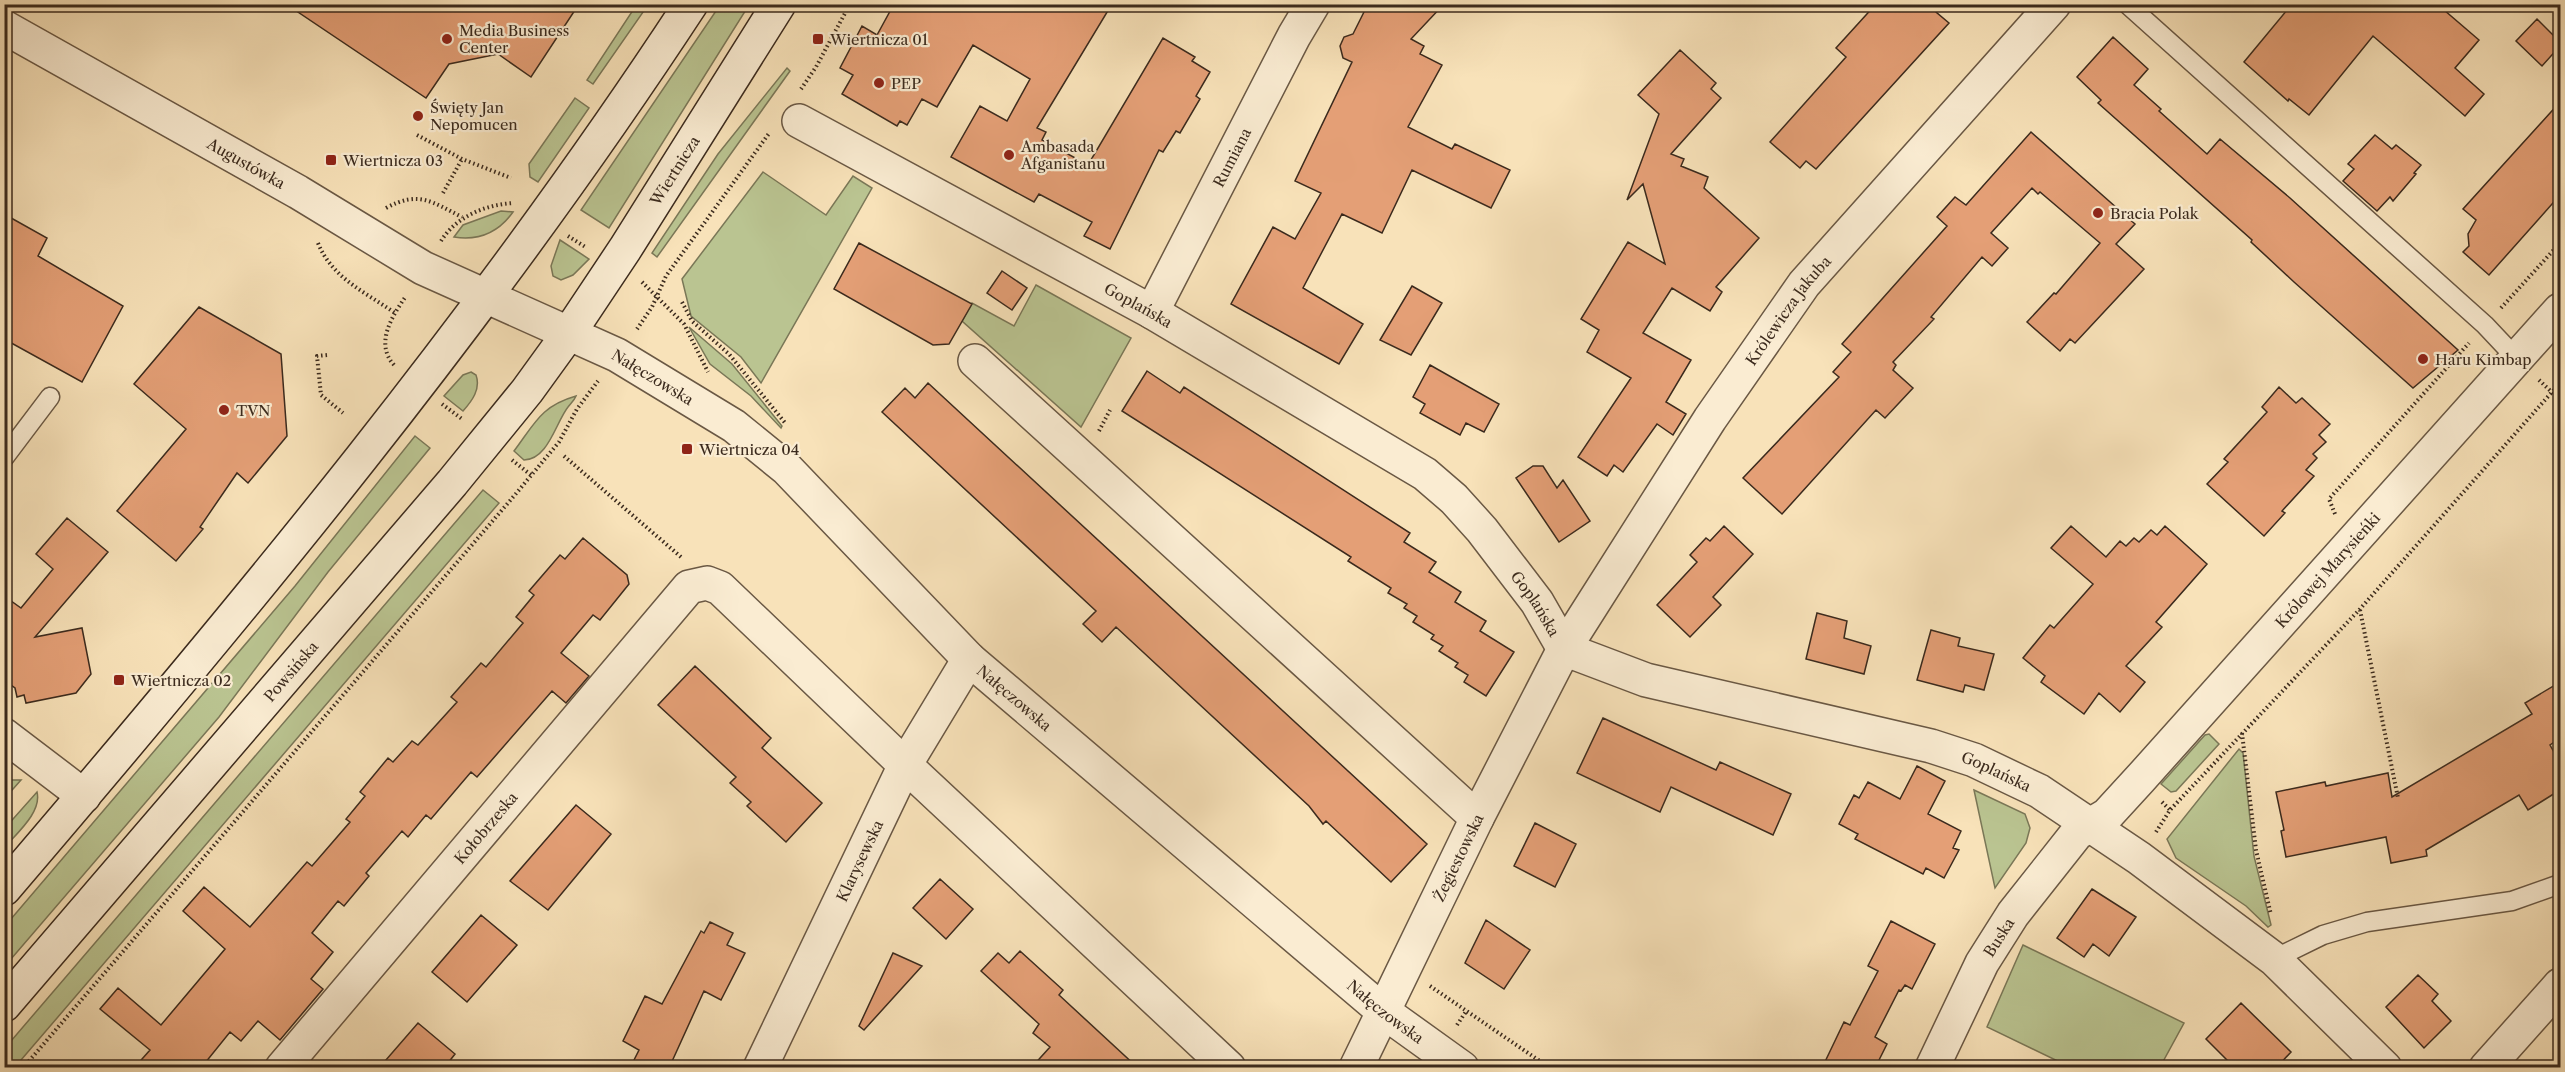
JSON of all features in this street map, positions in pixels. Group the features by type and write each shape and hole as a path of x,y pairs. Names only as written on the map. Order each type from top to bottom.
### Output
{"street":[{"path":"4,889 84,796 404,407 574,176 691,4"},
{"name":"Wiertnicza","path":"569,333 778,4"},
{"name":"Rumiana","path":"1152,312 1294,36 1313,4"},
{"name":"Królewicza Jakuba","path":"1564,649 1710,418 1803,284 2054,4"},
{"name":"Augustówka","path":"4,27 298,192 423,268 487,297"},
{"name":"Goplańska","path":"789,116 1152,312 1425,474 1454,499 1482,530 1537,602 1564,649 1646,680 1892,736 1974,760 2039,791 2139,858 2274,959 2385,1068"},
{"name":"Nałęczowska","path":"487,297 569,333 638,367 726,421 761,446 787,469 969,659 1384,1011 1462,1068"},
{"name":"Królowej Marysieńki","path":"2090,825 2107,815 2140,779 2560,310"},
{"name":"Powsińska","path":"4,1005 488,441 569,333"},
{"path":"975,361 1477,818"},
{"path":"698,585 720,588 905,765 1230,1068"},
{"name":"Kołobrzeska","path":"282,1068 698,585"},
{"name":"Żegiestowska","path":"1356,1068 1477,818 1564,649"},
{"name":"Klarysewska","path":"760,1068 905,765 969,659"},
{"path":"7,741 84,796"},
{"name":"Buska","path":"1932,1068 1982,963 2013,914 2070,841 2077,833 2090,825"},
{"path":"2486,1068 2560,985"}],"lane":[{"path":"2127,4 2485,325 2517,359"},
{"path":"4,458 50,397"},
{"path":"2274,959 2323,935 2367,922 2512,901 2560,884"}],"path":[{"path":"644,319 666,276 789,116 850,4"},
{"path":"417,135 462,159 511,178"},
{"path":"442,193 462,159"},
{"path":"298,192 322,254 330,266 340,277 395,313"},
{"path":"353,226 393,204 420,198 462,217"},
{"path":"446,234 462,217 502,204 512,203 522,208"},
{"path":"564,234 594,253"},
{"path":"635,278 657,296 684,324 709,375"},
{"path":"682,302 692,321 729,354 791,430"},
{"path":"399,370 390,360 387,350 388,323 400,305"},
{"path":"327,355 317,356 321,395 344,413"},
{"path":"2139,858 2170,810 2360,609 2560,383"},
{"path":"23,1068 559,442 572,417 590,393"},
{"path":"440,402 459,417"},
{"path":"508,456 531,475"},
{"path":"564,456 701,574 698,585"},
{"path":"2360,609 2398,798"},
{"path":"2242,733 2256,850 2273,924"},
{"path":"1402,971 1444,994 1550,1068"}],"green space":[{"path":"637,4 648,5 593,84 587,80"},
{"path":"720,5 749,5 609,228 581,210"},
{"path":"787,68 790,71 657,257 652,253 718,154"},
{"path":"575,98 589,108 538,182 530,177 529,164"},
{"path":"763,172 826,215 853,176 872,188 761,383 741,357 691,316 682,279"},
{"path":"501,211 513,212 501,225 487,234 472,238 454,237 463,225"},
{"path":"560,240 589,259 573,275 561,280 553,276 551,266"},
{"path":"1036,285 1131,338 1081,427 962,321 972,303 1014,326"},
{"path":"689,327 732,364 782,426 781,428 751,396 710,364"},
{"path":"471,372 476,375 476,390 463,411 444,396 463,375"},
{"path":"576,396 551,439 539,454 524,460 514,451 547,410"},
{"path":"415,436 430,448 328,572 219,717 5,966 5,926 295,586"},
{"path":"483,490 499,503 15,1067 5,1067 5,1048"},
{"path":"2209,734 2219,744 2176,791 2171,792 2161,784 2205,735"},
{"path":"2239,749 2243,753 2254,856 2271,925 2268,927 2246,906 2176,858 2167,839"},
{"path":"21,780 5,798 5,782"},
{"path":"1974,790 2025,814 2030,828 2026,843 1995,888"},
{"path":"37,792 38,800 32,814 5,847 5,828"},
{"path":"2023,945 2184,1023 2160,1067 2070,1067 1987,1027"}],"building":[{"name":"Media Business Center","path":"286,4 579,4 531,77 498,54 449,64 426,98"},
{"path":"894,4 1112,4 1037,128 1046,132 1042,140 1088,165 1163,38 1195,57 1192,61 1210,72 1196,96 1200,99 1180,133 1176,131 1163,152 1159,150 1110,249 1084,236 1092,222 1039,194 1034,202 951,157 980,106 1007,121 1030,79 973,45 937,107 922,99 907,125 900,121 897,126 842,94 853,75 840,68 862,26 877,35"},
{"path":"1368,4 1444,4 1411,39 1424,46 1420,54 1442,65 1408,127 1452,149 1455,144 1510,170 1491,208 1412,170 1382,233 1342,214 1303,288 1363,324 1339,364 1231,304 1273,227 1295,239 1321,193 1295,181 1352,62 1343,58 1340,46 1344,37 1353,34"},
{"path":"1876,4 1934,4 1936,12 1949,23 1816,169 1806,161 1800,168 1770,142 1846,57 1836,48"},
{"path":"2292,4 2437,4 2479,40 2455,68 2484,94 2465,116 2373,36 2309,115 2289,99 2288,101 2244,62"},
{"path":"2537,19 2560,42 2560,46 2542,66 2516,41"},
{"path":"2113,37 2148,69 2134,85 2161,109 2159,111 2207,154 2220,139 2290,198 2458,350 2413,388 2294,282 2251,242 2252,240 2098,103 2101,100 2077,77"},
{"path":"1680,50 1716,83 1711,89 1721,98 1671,154 1684,159 1681,166 1708,177 1704,188 1759,238 1716,287 1722,292 1710,311 1672,288 1643,333 1691,360 1666,402 1686,414 1673,435 1657,424 1623,472 1614,465 1607,476 1578,457 1631,378 1587,352 1599,330 1581,319 1628,242 1665,264 1643,184 1627,200 1659,114 1638,95"},
{"path":"2560,102 2560,195 2489,275 2463,252 2469,246 2468,234 2476,220 2463,209"},
{"path":"2031,132 2135,224 2116,244 2144,269 2075,343 2070,339 2060,351 2027,322 2054,293 2056,294 2100,243 2040,192 2038,194 2032,188 1991,233 2008,248 1992,266 1982,257 1931,317 1934,319 1893,362 1896,365 1893,370 1913,388 1885,418 1876,410 1782,514 1743,478 1839,377 1833,372 1851,352 1842,344 1947,226 1937,217 1955,197 1966,205"},
{"path":"2375,135 2392,149 2396,145 2421,165 2393,201 2390,197 2377,211 2343,181 2354,169 2348,164"},
{"path":"4,214 47,238 38,256 123,306 82,382 4,339"},
{"path":"859,243 972,304 949,344 933,345 834,289"},
{"path":"1002,271 1027,288 1012,310 987,293"},
{"path":"1412,286 1442,303 1411,355 1380,340"},
{"name":"TVN","path":"199,307 281,354 287,436 248,483 237,473 200,527 203,529 176,561 117,511 186,429 134,384"},
{"path":"1430,365 1499,404 1484,432 1466,423 1460,435 1420,413 1425,404 1413,397"},
{"path":"1147,371 1180,393 1184,387 1410,533 1404,542 1436,562 1429,572 1461,592 1455,602 1486,621 1480,631 1514,652 1486,696 1464,682 1468,675 1455,667 1458,663 1439,651 1443,646 1431,639 1434,635 1413,622 1417,616 1404,608 1407,604 1388,593 1391,588 1348,561 1351,557 1122,411"},
{"path":"928,383 1427,844 1391,882 1326,821 1323,824 1309,806 1116,627 1102,642 1083,624 1096,611 882,412 905,388 915,398"},
{"path":"2279,387 2296,403 2302,398 2330,424 2319,435 2326,442 2313,454 2317,458 2306,470 2314,476 2282,511 2285,513 2264,536 2207,484 2228,462 2224,459 2267,412 2262,407"},
{"path":"1533,466 1543,466 1557,488 1563,480 1590,521 1559,542 1516,478"},
{"path":"67,518 108,552 35,637 82,628 91,674 76,693 26,703 24,695 17,697 15,688 4,680 4,596 21,608 53,569 36,554"},
{"path":"1724,526 1753,554 1713,597 1721,605 1690,637 1657,605 1697,562 1690,555 1706,538 1710,541"},
{"path":"2071,526 2106,557 2120,541 2126,546 2134,538 2139,542 2151,530 2157,535 2165,526 2207,564 2156,622 2162,627 2126,666 2145,682 2120,712 2099,693 2084,714 2041,682 2045,676 2023,658 2050,625 2054,628 2093,584 2051,548"},
{"path":"583,538 627,575 629,584 600,620 593,615 561,653 589,676 566,703 552,691 477,777 471,772 431,819 426,815 408,837 402,831 366,873 369,876 344,906 338,901 312,933 333,952 311,979 323,989 280,1040 258,1021 241,1041 230,1032 201,1068 134,1068 150,1050 100,1009 118,988 161,1025 225,949 183,911 204,887 250,927 307,862 312,866 350,822 346,819 365,796 360,792 388,758 393,762 412,741 418,745 457,702 451,697 481,663 486,667 523,623 516,617 534,595 529,591 560,555 565,559"},
{"path":"1817,613 1847,621 1844,638 1871,646 1864,674 1806,659"},
{"path":"1931,630 1960,638 1958,646 1994,654 1984,690 1965,685 1963,692 1917,680"},
{"path":"695,666 771,738 762,748 822,803 786,842 747,806 751,802 730,783 736,777 658,705"},
{"path":"2560,682 2560,738 2550,745 2560,763 2560,790 2528,810 2519,795 2426,850 2427,856 2391,863 2386,837 2286,857 2281,831 2284,830 2276,792 2325,782 2326,786 2388,773 2392,797 2532,714 2525,703"},
{"path":"1603,718 1716,770 1720,762 1791,794 1773,835 1671,787 1660,812 1577,773"},
{"path":"1917,766 1945,781 1928,814 1961,831 1953,848 1959,850 1944,878 1926,868 1923,874 1855,839 1858,834 1839,824 1854,795 1859,798 1868,782 1900,799"},
{"path":"576,805 611,834 548,910 510,881"},
{"path":"1535,823 1576,844 1555,887 1514,866"},
{"path":"940,879 973,909 946,939 913,908"},
{"path":"2092,889 2136,917 2109,956 2093,944 2084,957 2057,938"},
{"path":"481,915 517,945 467,1002 432,972"},
{"path":"1486,920 1530,950 1504,989 1465,963"},
{"path":"1891,921 1935,944 1912,989 1905,985 1901,991 1899,990 1875,1037 1887,1044 1875,1068 1822,1068 1844,1022 1850,1025 1878,971 1868,966"},
{"path":"710,922 733,933 727,945 745,953 721,1000 704,991 669,1068 630,1068 639,1050 623,1041 645,996 662,1004 701,931 704,933"},
{"path":"1020,951 1063,990 1059,995 1138,1068 1031,1068 1050,1047 1033,1033 1039,1024 981,971 998,953 1009,963"},
{"path":"893,953 922,966 864,1030 859,1026"},
{"path":"2418,975 2438,994 2432,1001 2451,1021 2424,1048 2386,1007"},
{"path":"2241,1003 2291,1052 2276,1068 2235,1068 2206,1039"},
{"path":"418,1023 455,1054 444,1068 379,1068"}],"place":[{"name":"Media Business Center","path":"447,39"},
{"name":"Wiertnicza 01","path":"818,39"},
{"name":"PEP","path":"879,83"},
{"name":"Święty Jan Nepomucen","path":"418,116"},
{"name":"Ambasada Afganistanu","path":"1009,155"},
{"name":"Wiertnicza 03","path":"331,160"},
{"name":"Bracia Polak","path":"2098,213"},
{"name":"Haru Kimbap","path":"2423,359"},
{"name":"TVN","path":"224,410"},
{"name":"Wiertnicza 04","path":"687,449"},
{"name":"Wiertnicza 02","path":"119,680"}]}
